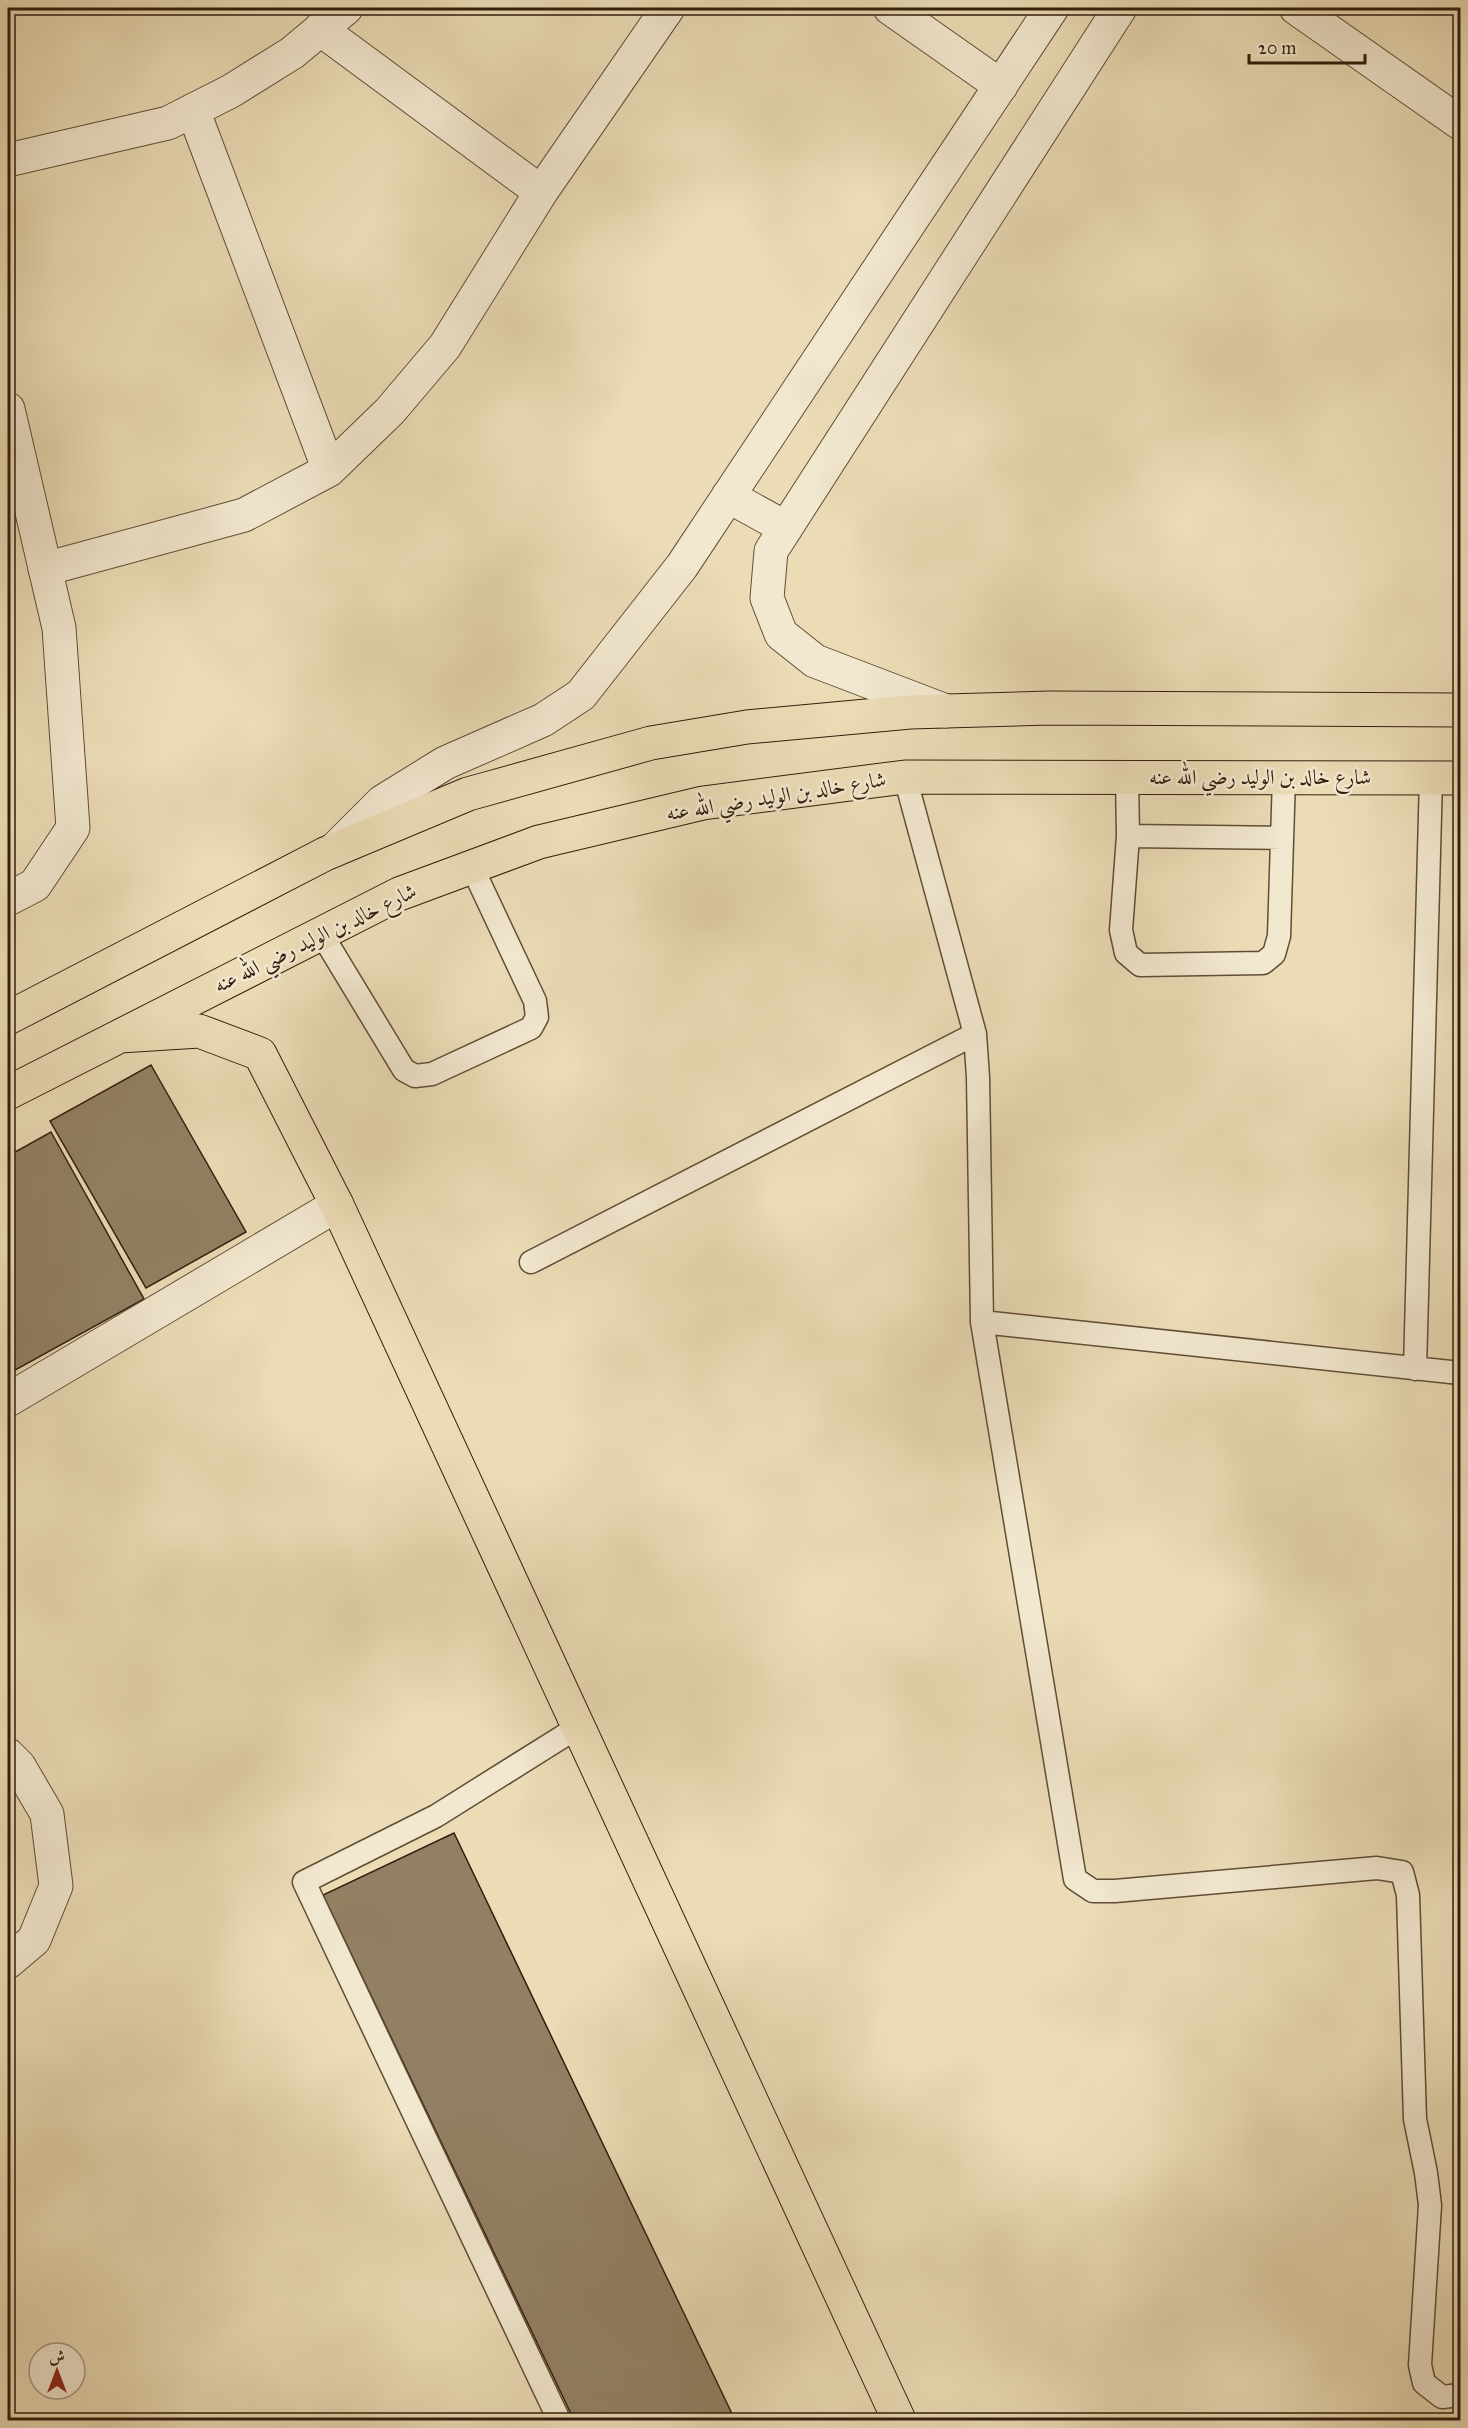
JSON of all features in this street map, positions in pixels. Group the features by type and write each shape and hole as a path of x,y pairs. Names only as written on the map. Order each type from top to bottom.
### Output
{"main road":[{"path":"8,1018 334,850 468,794 651,743 747,727 946,711 1049,708 1461,710"},
{"name":"شارع خالد بن الوليد رضي الله عنه","path":"8,1093 399,894 539,842 703,803 905,777 1446,778"},
{"path":"120,1036 199,1031 260,1054 337,1205 899,2421"}],"street":[{"path":"8,160 168,123 231,91 292,53 346,8"},
{"path":"45,569 244,515 328,470 390,411 445,346 541,192 668,8"},
{"path":"890,8 1001,86"},
{"path":"334,850 382,802 444,762 543,720 581,695 682,566 1052,8"},
{"path":"946,711 815,660 781,634 767,598 771,551 1120,8"},
{"path":"1296,8 1461,123"},
{"path":"320,29 541,192"},
{"path":"193,110 328,470"},
{"path":"8,409 59,628 73,828 36,885 8,899"},
{"path":"728,496 786,528"},
{"path":"8,1400 337,1205"},
{"path":"8,1755 19,1766 46,1814 56,1886 34,1940 8,1962"}],"lane":[{"path":"1127,776 1128,836 1121,930 1126,953 1140,964 1263,963 1274,954 1280,936 1284,777"},
{"path":"905,777 975,1034 978,1077 982,1323 1075,1879 1093,1891 1115,1892 1377,1868 1402,1872 1408,1895 1415,2119 1430,2205 1420,2366 1424,2384 1442,2397 1461,2395"},
{"path":"1415,1369 1446,778"},
{"path":"1128,836 1282,838"},
{"path":"321,933 404,1070 415,1076 432,1074 531,1028 537,1017 535,1001 472,867"},
{"path":"531,1262 975,1034"},
{"path":"982,1323 1461,1373"},
{"path":"559,2421 303,1882 436,1816 578,1727"}],"building":[{"path":"151,1065 246,1232 146,1288 50,1121"},
{"path":"51,1132 144,1299 8,1374 8,1156"},
{"path":"454,1833 735,2420 574,2420 323,1895"}]}
